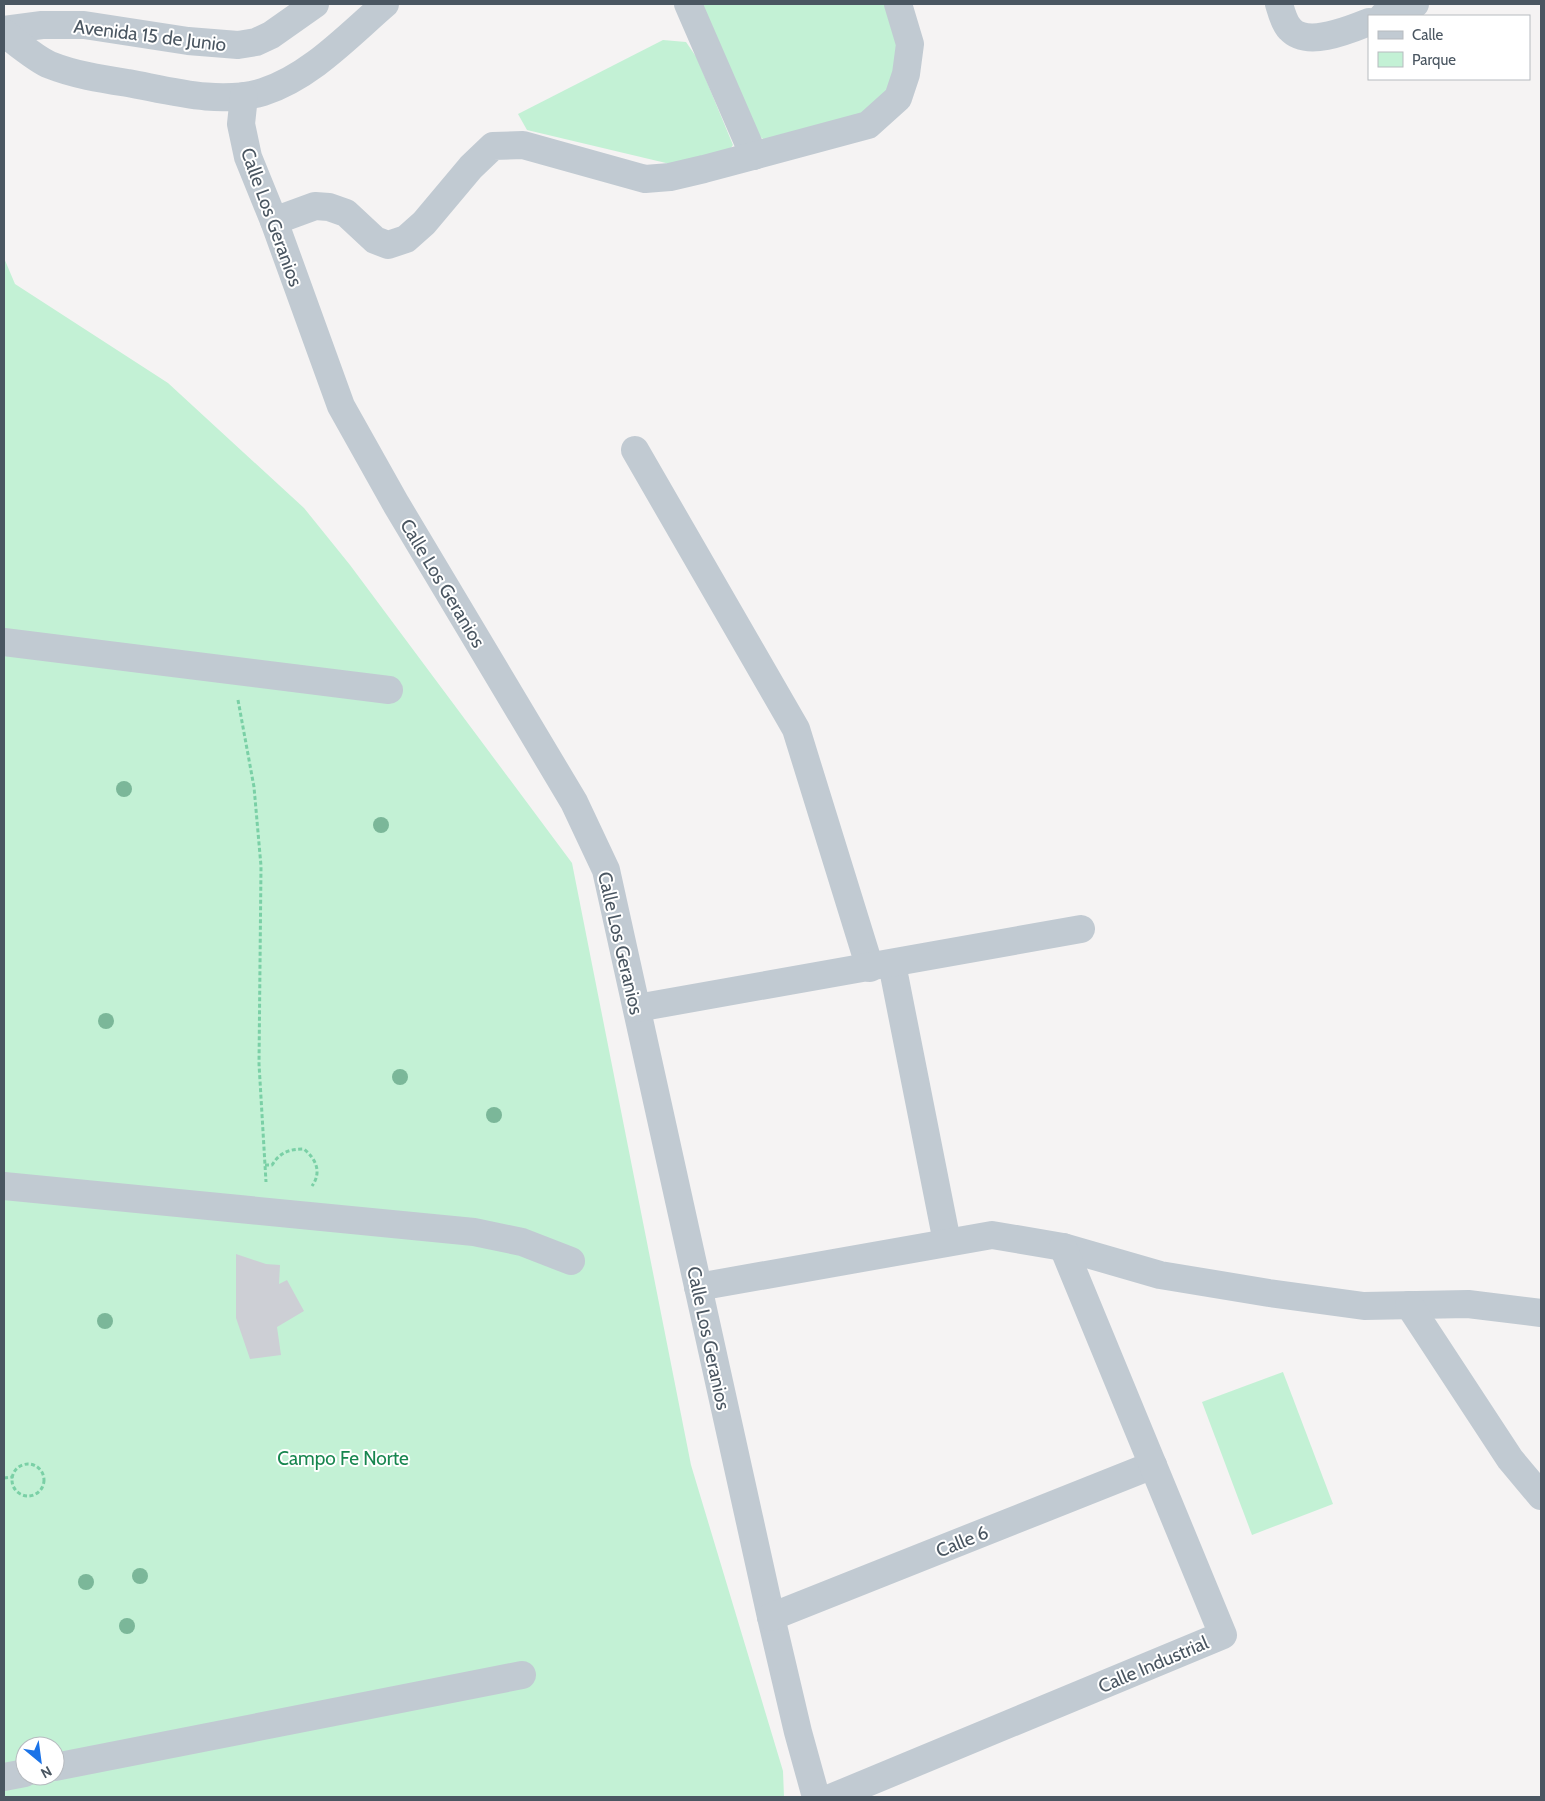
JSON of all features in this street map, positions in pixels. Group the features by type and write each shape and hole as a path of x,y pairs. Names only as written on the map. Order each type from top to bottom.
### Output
{"street":[{"name":"Avenida 15 de Junio","path":"4,31 42,25 84,25 188,42 238,45 256,42 271,35 315,4"},
{"name":"Avenida 15 de Junio","path":"4,31 48,65 82,75 185,94 216,97 244,96 264,91 302,72 385,4"},
{"path":"688,4 754,156"},
{"path":"274,221 315,206 329,207 346,213 375,240 388,245 406,239 424,223 471,167 493,146 523,145 645,178 670,177 868,124 898,98 906,74 910,44 898,4"},
{"path":"1279,4 1289,28 1298,35 1307,38 1318,38 1368,22"},
{"path":"1386,15 1415,4"},
{"name":"Calle Los Geranios","path":"244,96 241,124 248,157 274,221 341,406 396,504 574,802 606,870 771,1617 798,1732 816,1797"},
{"path":"635,450 796,729 881,966 947,1242"},
{"path":"4,642 388,690"},
{"path":"637,1008 1081,929"},
{"path":"4,1186 474,1232 522,1242 571,1261"},
{"path":"698,1287 992,1235 1063,1247 1160,1275 1269,1293 1364,1306 1468,1304 1541,1313"},
{"name":"Calle Industrial","path":"833,1797 1224,1635 1063,1247"},
{"path":"1408,1305 1510,1459 1541,1496"},
{"name":"Calle 6","path":"771,1617 1153,1465"},
{"path":"65,1765 522,1675"}],"path":[{"path":"232,671 254,787 261,866 259,1064 268,1213"},
{"path":"265,1166 272,1165 282,1154 292,1149 304,1149 314,1157 317,1167 317,1180 307,1190"},
{"path":"33,1465 38,1468 43,1476 43,1487 32,1496 21,1495 14,1487 13,1477 18,1468 33,1465"},
{"path":"4,1478 13,1477"}],"green space":[{"path":"699,4 890,4 904,42 880,108 779,143 763,139 749,127"},
{"path":"663,40 686,42 697,58 733,145 727,153 687,168 527,130 518,114"},
{"name":"Campo Fe Norte","path":"4,258 15,284 168,383 304,508 350,565 572,863 691,1465 783,1771 784,1797 4,1797"},
{"path":"1283,1372 1333,1504 1252,1535 1202,1402"}],"building":[{"path":"236,1254 266,1264 280,1265 279,1284 287,1280 304,1311 277,1327 281,1355 250,1359 236,1318"}]}
